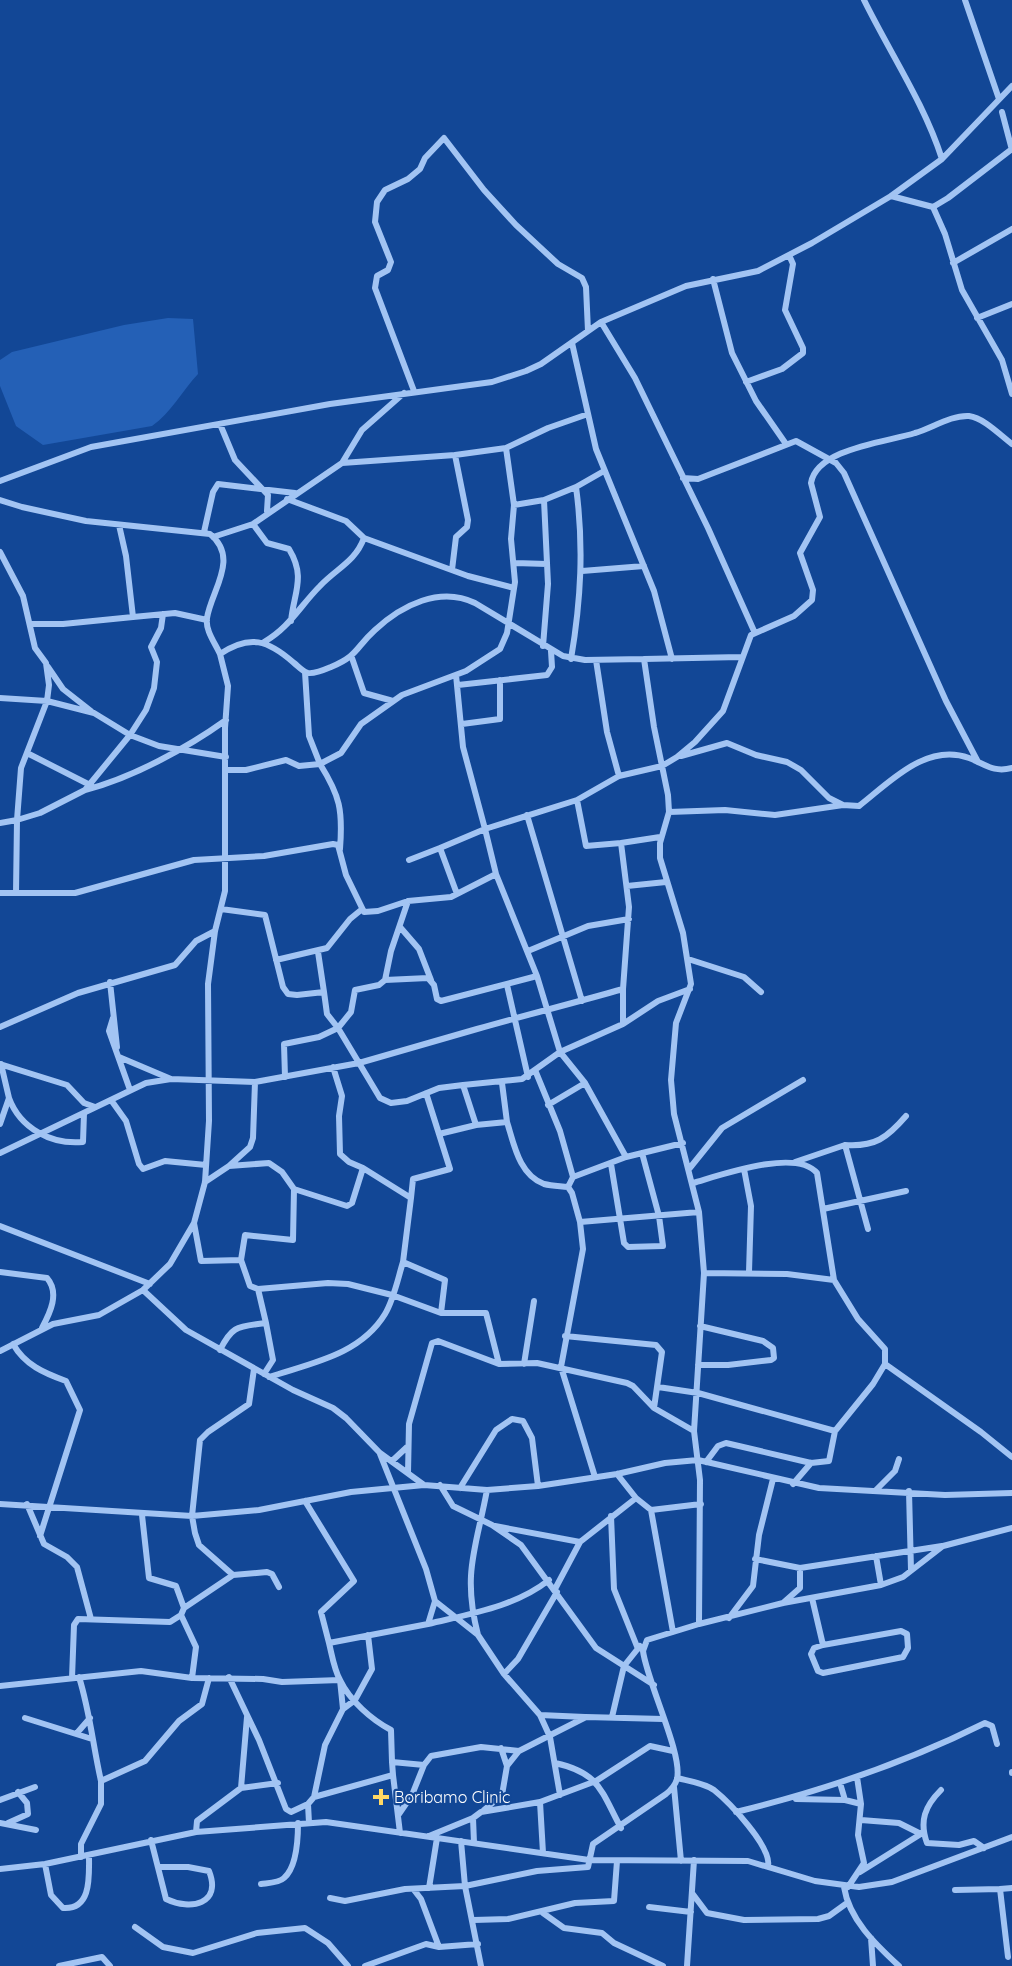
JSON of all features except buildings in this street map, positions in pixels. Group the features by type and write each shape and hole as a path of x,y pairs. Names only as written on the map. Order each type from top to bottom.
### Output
{"street":[{"path":"864,0 880,33 895,54 935,138 942,159"},
{"path":"965,0 999,99"},
{"path":"0,481 91,447 414,391 492,382 541,364 601,322 669,293 713,279 758,271 891,196 942,159 1012,86"},
{"path":"891,196 933,207 1012,150 1002,112"},
{"path":"414,391 375,288 376,276 388,270 391,262 375,222 377,202 385,190 408,179 420,169 424,158 444,138 484,190 516,225 558,264 585,282 588,331"},
{"path":"933,207 945,234 962,290 1002,360 1012,394"},
{"path":"953,263 1012,229"},
{"path":"746,382 782,369 803,353 803,348 784,306 793,264 789,255"},
{"path":"713,279 730,348 746,382 786,444"},
{"path":"977,318 1012,304"},
{"path":"601,322 635,378 754,631"},
{"path":"572,343 604,471 660,610 672,659"},
{"path":"213,537 253,524 267,511 342,463 362,430 404,393"},
{"path":"342,463 455,455 506,448 548,428 588,414"},
{"path":"409,860 485,829 577,800 619,776 662,766 695,742 723,711 741,657 754,631 794,616 812,600 813,590 800,553 820,517 811,489 812,479 830,459 855,448 889,441 967,416 983,423 1012,444"},
{"path":"220,424 235,460 268,495 267,511"},
{"path":"683,478 698,479 796,441 830,459 844,473 943,693 978,762"},
{"path":"226,770 246,770 286,760 299,766 320,764 341,753 361,724 393,701 410,691 456,675 500,649 508,625 514,588 515,563 511,539 514,505 506,448"},
{"path":"452,570 456,537 466,527 468,520 455,455"},
{"path":"514,505 544,500 576,487 604,471"},
{"path":"204,532 216,486 297,493"},
{"path":"571,659 579,610 582,571 576,487"},
{"path":"0,500 62,517 119,525 204,532 213,537 222,552 222,569 207,620 220,654 228,686 225,891 215,931 208,995 210,1079 205,1182 194,1223 170,1264 143,1290 99,1316 65,1321 42,1328 0,1351"},
{"path":"286,500 346,521 364,538 498,586 514,588"},
{"path":"543,646 547,564 544,500"},
{"path":"253,524 267,543 289,549 297,566 299,581 290,622"},
{"path":"119,525 126,556 133,617"},
{"path":"220,654 241,644 264,642 290,622 321,584 355,557 364,538"},
{"path":"0,552 19,586 31,624 35,648 63,688 94,713 130,735 177,750 226,757"},
{"path":"515,563 547,564"},
{"path":"582,571 644,566"},
{"path":"264,642 305,672 319,672 352,658 378,627 408,606 431,597 465,598 551,651 571,659 741,657"},
{"path":"31,624 63,624 164,614 188,615 207,620"},
{"path":"85,790 130,735 152,697 157,662 151,647 161,628 164,614"},
{"path":"458,685 547,675 552,667 551,651"},
{"path":"352,658 364,693 393,701"},
{"path":"644,659 651,710 667,784 669,812 660,837 660,858 678,916 688,959 690,989 676,1023 671,1064 672,1095 699,1212 704,1273 694,1431 701,1504 698,1546 699,1624"},
{"path":"596,660 607,732 619,776"},
{"path":"16,893 20,773 47,702 49,685 46,663"},
{"path":"305,672 309,736 320,764 339,799 342,820 340,850"},
{"path":"456,675 463,747 496,874 537,976 560,1052 585,1083 626,1157"},
{"path":"462,724 500,718 500,680"},
{"path":"0,698 47,702 94,713"},
{"path":"0,823 40,813 85,790 116,780 177,750 226,720"},
{"path":"677,757 727,743 756,755 794,765 823,794 843,805"},
{"path":"27,753 90,785"},
{"path":"669,812 724,810 775,815 843,805 859,806 889,781 922,760 953,756 966,757 994,770 1012,768"},
{"path":"577,800 586,846 660,837"},
{"path":"527,815 582,1001"},
{"path":"621,843 629,920 623,989 623,1024"},
{"path":"0,893 75,893 96,889 169,866 282,854 333,844 338,845 346,875 361,910"},
{"path":"440,848 458,894"},
{"path":"276,960 318,952 332,945 350,919 361,910 374,912 408,901 444,899 496,874"},
{"path":"627,886 666,882"},
{"path":"385,980 390,951 408,901"},
{"path":"221,909 265,915 283,987 288,994 324,992"},
{"path":"528,951 595,925 629,920"},
{"path":"400,927 419,949 438,999 441,1001 537,976"},
{"path":"0,1027 60,1000 110,982 175,965 196,941 215,931"},
{"path":"318,952 327,1014 338,1028 377,1094 386,1101 400,1103 439,1088 502,1083 528,1077 560,1052 623,1024 658,1001 690,989"},
{"path":"688,959 744,977 761,992"},
{"path":"285,1077 284,1044 312,1039 338,1028 351,1012 355,990 379,985 385,980 431,980"},
{"path":"110,982 113,1018 109,1031 130,1090"},
{"path":"507,985 528,1077"},
{"path":"0,1153 146,1083 171,1079 255,1082 359,1063 623,989"},
{"path":"118,1055 171,1079"},
{"path":"0,1064 9,1098 22,1122 41,1135 83,1142 84,1113"},
{"path":"0,1064 67,1085 84,1103 95,1107"},
{"path":"333,1067 342,1095 339,1116 340,1154 349,1162 363,1167 411,1198"},
{"path":"535,1070 560,1131 573,1177 568,1187"},
{"path":"689,1168 722,1128 803,1080"},
{"path":"205,1182 229,1166 250,1147 253,1138 255,1082"},
{"path":"502,1083 507,1122 518,1158 530,1175 544,1184 568,1187 572,1193 579,1222 583,1249 581,1270 565,1336 561,1367 595,1477"},
{"path":"548,1105 585,1083"},
{"path":"463,1085 476,1125"},
{"path":"266,1375 350,1349 385,1314 403,1262 413,1179 450,1169 426,1093"},
{"path":"0,1124 9,1098"},
{"path":"111,1100 126,1120 141,1168 146,1169 165,1161 206,1165"},
{"path":"693,1183 744,1169 794,1162 845,1145 868,1145 880,1141 906,1116"},
{"path":"439,1134 476,1125 507,1122"},
{"path":"573,1177 626,1157 683,1143"},
{"path":"845,1145 868,1229"},
{"path":"611,1164 624,1243 628,1247 663,1246 659,1215 642,1153"},
{"path":"706,1462 718,1446 726,1443 811,1463 825,1463 831,1459 835,1431 873,1384 887,1358 885,1349 858,1318 834,1280 817,1173 809,1166 794,1162"},
{"path":"229,1166 273,1164 294,1190 347,1206 352,1203 363,1167"},
{"path":"744,1169 751,1206 749,1272"},
{"path":"294,1190 293,1240 245,1235 241,1260 250,1286 258,1289 328,1283 365,1287 441,1313 486,1313 499,1364"},
{"path":"823,1209 906,1191"},
{"path":"579,1222 699,1212"},
{"path":"194,1223 201,1261 241,1260"},
{"path":"0,1226 150,1284"},
{"path":"403,1262 445,1280 441,1313"},
{"path":"0,1272 47,1278 50,1282 53,1304 42,1328"},
{"path":"704,1273 749,1272 834,1280"},
{"path":"258,1289 273,1360 266,1375"},
{"path":"143,1290 186,1330 254,1369 333,1408 380,1453 424,1485"},
{"path":"524,1364 534,1301"},
{"path":"220,1350 229,1332 235,1328 266,1323"},
{"path":"698,1365 758,1363 771,1360 774,1353 773,1348 763,1341 700,1326"},
{"path":"565,1336 656,1345 662,1352 654,1408"},
{"path":"408,1473 407,1447 416,1395 432,1343 438,1341 499,1364 561,1367 627,1383 633,1386 654,1408 694,1431"},
{"path":"13,1344 22,1359 45,1374 66,1381 80,1410 40,1536"},
{"path":"885,1364 981,1432 1012,1458"},
{"path":"233,1575 199,1545 192,1516 200,1440 249,1404 254,1369"},
{"path":"658,1387 698,1393 835,1431"},
{"path":"460,1488 496,1431 512,1419 523,1421 532,1438 538,1486"},
{"path":"392,1461 407,1447"},
{"path":"380,1453 435,1600 478,1635"},
{"path":"876,1490 895,1471 898,1459"},
{"path":"0,1504 27,1504 142,1515 192,1516 259,1510 305,1501 424,1485 487,1490 538,1486 617,1474 651,1465 698,1460 794,1484 837,1490 909,1491 945,1495 1012,1493"},
{"path":"794,1484 811,1463"},
{"path":"617,1474 636,1498 651,1510 673,1632"},
{"path":"729,1618 753,1586 755,1559 773,1479"},
{"path":"440,1485 453,1506 481,1521 580,1542"},
{"path":"487,1490 470,1565 469,1593 472,1614 478,1635 504,1674 540,1715 550,1737 560,1795"},
{"path":"909,1491 911,1570"},
{"path":"504,1674 518,1659 580,1542 636,1498"},
{"path":"305,1501 354,1581 321,1612 340,1680 343,1709"},
{"path":"27,1504 40,1536 48,1548 74,1563 91,1619"},
{"path":"651,1510 701,1504"},
{"path":"142,1515 149,1578 176,1586 196,1647 192,1678"},
{"path":"611,1516 614,1590 638,1649"},
{"path":"492,1525 520,1545 556,1590 589,1640 654,1685"},
{"path":"755,1559 800,1568 943,1546 1012,1528"},
{"path":"612,1717 624,1666 647,1640 783,1603 881,1585 903,1577 943,1546"},
{"path":"876,1556 881,1585"},
{"path":"783,1603 800,1588 800,1568"},
{"path":"81,1857 81,1844 101,1804 101,1781 90,1718 76,1677 74,1625 78,1619 164,1624 233,1575 267,1572 272,1574 279,1587"},
{"path":"329,1643 472,1614 537,1590 549,1581 558,1581"},
{"path":"537,1590 556,1590"},
{"path":"812,1598 823,1645"},
{"path":"428,1624 435,1600"},
{"path":"901,1631 907,1634 908,1648 903,1657 824,1673 818,1671 811,1654 813,1648 823,1645 901,1631"},
{"path":"228,1677 278,1783 288,1812 308,1804 314,1797 322,1753 343,1709 355,1700 372,1669 368,1635"},
{"path":"647,1640 644,1655 673,1751 677,1778 674,1787 681,1861"},
{"path":"0,1686 141,1671 192,1678 228,1677 282,1682 340,1680"},
{"path":"101,1781 145,1761 179,1721 202,1704 209,1678"},
{"path":"340,1680 372,1718 391,1730 393,1775 400,1833"},
{"path":"540,1715 663,1719"},
{"path":"241,1788 248,1716"},
{"path":"507,1766 519,1751 586,1717"},
{"path":"25,1718 92,1739"},
{"path":"77,1733 90,1718"},
{"path":"736,1812 790,1799 927,1752 985,1723 992,1726 997,1744"},
{"path":"481,1812 540,1802 596,1781 650,1746 673,1751"},
{"path":"399,1814 412,1795 424,1765 431,1756 475,1748 519,1751"},
{"path":"428,1837 473,1818 502,1796 507,1766 501,1748"},
{"path":"392,1762 424,1765"},
{"path":"555,1763 576,1769 596,1781 621,1828"},
{"path":"314,1797 393,1775"},
{"path":"857,1777 861,1804 858,1835 864,1863 846,1887 847,1903 871,1937 899,1966"},
{"path":"677,1778 711,1789 736,1812 759,1840 768,1856 768,1866"},
{"path":"196,1832 197,1821 241,1788 278,1783"},
{"path":"840,1783 845,1800"},
{"path":"0,1800 35,1787"},
{"path":"330,1899 345,1901 405,1889 465,1886 537,1871 588,1867 593,1844 621,1828 674,1787"},
{"path":"941,1790 924,1812 922,1832 929,1844 959,1845 974,1841 984,1848"},
{"path":"8,1823 28,1814 27,1803 18,1792"},
{"path":"790,1799 845,1800 861,1804"},
{"path":"540,1802 543,1853"},
{"path":"308,1804 309,1822"},
{"path":"473,1818 474,1843"},
{"path":"861,1820 899,1823 922,1832"},
{"path":"0,1869 45,1864 196,1832 309,1822 334,1822 589,1860 738,1860 846,1887 892,1882 1012,1837"},
{"path":"0,1823 36,1830"},
{"path":"261,1884 279,1881 287,1874 293,1862 298,1823"},
{"path":"859,1872 883,1856 901,1849 922,1832"},
{"path":"429,1888 437,1838"},
{"path":"151,1840 166,1899 179,1905 197,1905 210,1896 214,1884 209,1871 188,1867 158,1867"},
{"path":"461,1841 465,1886 470,1900 481,1966"},
{"path":"45,1864 51,1895 63,1908 74,1908 79,1905 88,1888 88,1855"},
{"path":"687,1966 694,1860"},
{"path":"474,1920 508,1919 575,1904 615,1900 616,1861"},
{"path":"470,1900 476,1884"},
{"path":"955,1890 1012,1888"},
{"path":"1000,1889 1008,1957"},
{"path":"414,1890 421,1899 439,1947"},
{"path":"692,1893 707,1913 731,1919 822,1919 847,1903"},
{"path":"649,1907 691,1912"},
{"path":"543,1913 560,1926 577,1932 602,1933 614,1943 663,1966"},
{"path":"135,1927 163,1947 194,1953 257,1933 305,1928 328,1943 348,1966"},
{"path":"871,1937 873,1966"},
{"path":"366,1966 426,1944 439,1947 478,1944"},
{"path":"59,1966 102,1957 110,1966"},
{"path":"366,1966 372,1966"}],"shaded area":[{"path":"168,318 193,319 198,374 171,408 152,426 43,445 16,426 0,386 0,360 12,352 124,325"}],"place":[{"name":"Boribamo Clinic","path":"381,1797"}]}
